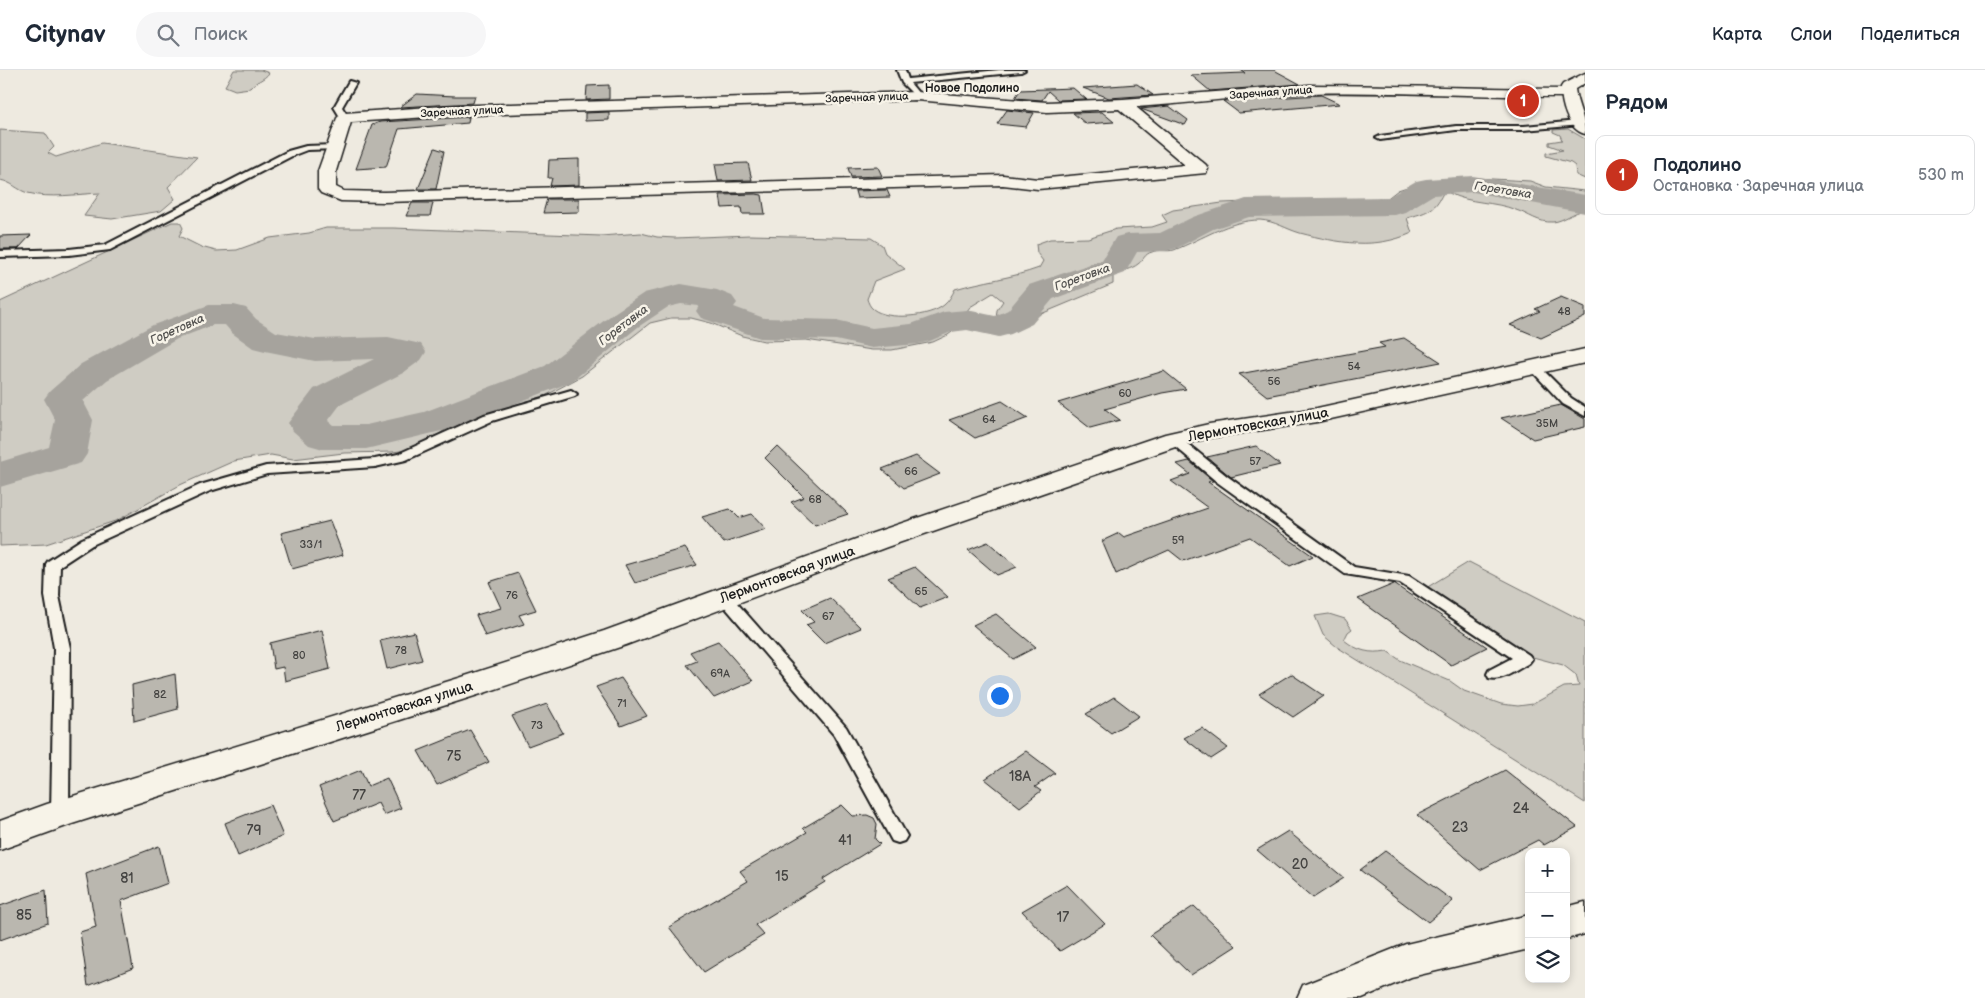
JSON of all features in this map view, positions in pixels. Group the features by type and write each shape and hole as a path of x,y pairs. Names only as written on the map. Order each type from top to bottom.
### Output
{"street":[{"path":"1582,126 1572,108 1568,88 1585,77"},
{"name":"Заречная улица","path":"345,118 444,111 917,96 1039,107 1123,104 1309,89 1412,89 1568,93"},
{"path":"1510,93 1548,106 1572,108"},
{"path":"345,118 327,171 326,189 341,196 384,197 1003,180 1038,184 1200,169 1123,104"},
{"name":"Лермонтовская улица","path":"0,836 60,814 470,686 615,638 877,541 1174,439 1209,431 1316,415 1585,356"},
{"path":"1570,922 1585,918"},
{"path":"1317,998 1406,961 1525,933"}],"lane":[{"path":"901,70 905,81 917,96"},
{"path":"905,81 1021,70"},
{"path":"345,118 338,107 352,83"},
{"path":"1380,138 1456,128 1582,126"},
{"path":"0,254 69,252 107,248 292,153 306,148 334,147"},
{"path":"1536,368 1567,400 1585,412"},
{"path":"60,814 62,648 52,596 52,564 87,542 205,488 266,470 375,463 402,457 488,418 571,394"},
{"path":"1174,439 1222,479 1350,571 1404,580 1524,659 1495,674"},
{"path":"724,597 840,731 898,836"}],"shaded area":[{"path":"234,70 261,70 269,73 250,88 235,90 225,86"},
{"path":"1568,129 1585,139 1585,179 1576,175 1575,166 1571,163 1546,156 1546,153 1563,150 1549,145 1549,142 1562,140 1560,135 1553,132 1553,130"},
{"path":"0,130 45,133 54,147 48,153 56,157 102,143 197,157 168,187 175,199 161,211 112,219 84,216 100,193 54,196 36,195 24,192 8,182 0,180"},
{"path":"1474,178 1530,181 1546,187 1585,191 1585,210 1557,221 1548,222 1538,220 1508,207 1465,199 1449,193 1449,189 1454,187 1453,184"},
{"path":"1410,186 1429,186 1443,193 1433,208 1407,218 1412,233 1398,238 1384,242 1343,242 1300,233 1276,223 1260,220 1238,223 1174,250 1149,253 1136,266 1113,274 1113,284 1017,324 996,320 997,310 1003,301 993,293 970,307 963,316 960,326 948,335 933,342 892,350 872,350 806,340 764,341 742,336 711,323 691,318 671,318 650,323 582,376 543,397 472,416 452,425 418,449 392,452 344,453 293,459 271,455 234,461 180,485 118,520 46,544 0,546 0,302 172,222 180,222 183,228 179,236 201,247 216,251 237,250 270,238 309,233 326,228 393,228 601,236 641,233 657,237 675,238 750,235 871,238 882,245 885,253 905,269 874,281 867,299 872,308 880,313 909,316 938,309 947,302 955,289 1039,268 1043,261 1037,253 1036,244 1050,239 1088,238 1116,229 1152,227 1167,222 1162,215 1173,210 1222,203 1295,200 1333,204 1369,202 1385,200 1398,190"},
{"path":"1469,562 1585,622 1585,803 1337,647 1323,635 1315,616 1329,614 1345,619 1352,629 1344,640 1354,647 1369,652 1387,651 1400,660 1450,681 1464,691 1501,704 1518,706 1533,704 1564,687 1579,686 1576,675 1563,665 1529,656 1426,588"}],"building":[{"path":"1241,70 1274,70 1300,84 1210,91 1191,75 1245,73"},
{"path":"1137,84 1153,95 1109,98 1083,88"},
{"path":"609,85 609,99 586,100 587,86"},
{"path":"1073,88 1086,99 1058,100 1048,91 1042,100 1015,98 1020,90"},
{"path":"417,94 475,96 473,103 400,107"},
{"path":"1321,95 1340,104 1239,113 1223,101"},
{"path":"1169,106 1188,120 1185,125 1141,109"},
{"path":"1007,110 1034,113 1026,127 997,124"},
{"path":"609,112 609,120 585,121 585,113"},
{"path":"1102,112 1114,122 1086,124 1073,113"},
{"path":"469,117 468,123 399,129 386,167 356,169 372,125 380,122"},
{"path":"435,148 444,151 436,189 418,189"},
{"path":"579,159 579,185 550,186 552,178 548,178 549,160"},
{"path":"748,163 752,180 718,181 715,164"},
{"path":"878,167 882,176 851,177 848,168"},
{"path":"887,190 890,197 857,198 855,191"},
{"path":"720,195 762,195 765,214 742,214 741,207 722,208"},
{"path":"547,199 579,199 579,212 543,213"},
{"path":"412,203 433,203 430,216 406,216"},
{"path":"31,235 18,249 0,249 0,236"},
{"path":"1561,297 1585,307 1585,317 1541,338 1510,325 1540,311 1535,309"},
{"path":"1404,338 1441,362 1267,396 1239,374 1385,347 1379,343"},
{"path":"1164,371 1186,389 1162,393 1105,409 1120,420 1090,428 1058,403"},
{"path":"1002,401 1028,418 975,438 949,420"},
{"path":"1561,405 1585,419 1585,427 1533,439 1501,418"},
{"path":"777,446 848,514 815,525 791,502 804,497 765,458"},
{"path":"1256,446 1280,465 1231,477 1207,457"},
{"path":"916,456 940,474 904,488 882,469"},
{"path":"1189,461 1213,481 1208,482 1313,556 1290,566 1250,537 1183,561 1169,550 1116,574 1102,541 1119,533 1124,537 1208,508 1171,481 1190,474 1177,464"},
{"path":"730,509 739,518 752,514 766,529 724,543 702,517"},
{"path":"330,521 343,555 292,569 281,533"},
{"path":"988,542 1017,567 997,575 968,550"},
{"path":"685,548 697,565 635,583 625,565"},
{"path":"915,567 948,597 920,608 888,578"},
{"path":"518,573 536,610 519,615 524,624 485,636 476,615 501,608 489,582"},
{"path":"1394,584 1487,647 1451,665 1358,599"},
{"path":"830,598 861,628 824,643 806,625 814,622 802,610"},
{"path":"996,614 1036,647 1013,659 973,625"},
{"path":"322,630 330,669 285,681 283,667 274,669 270,643"},
{"path":"414,632 422,660 387,669 380,640"},
{"path":"718,641 753,681 714,698 687,665 697,661 690,652"},
{"path":"175,674 178,709 134,721 132,685"},
{"path":"1291,674 1324,696 1293,717 1259,694"},
{"path":"621,678 647,716 621,726 596,687"},
{"path":"1114,697 1139,716 1111,733 1086,714"},
{"path":"547,704 563,733 528,746 512,716"},
{"path":"1202,728 1228,748 1211,759 1184,738"},
{"path":"470,730 489,762 437,785 418,751"},
{"path":"1026,751 1055,773 1035,787 1041,791 1020,807 985,779"},
{"path":"361,770 368,786 387,778 401,808 384,815 378,803 334,821 319,787"},
{"path":"1505,770 1577,827 1544,845 1538,840 1480,870 1417,815"},
{"path":"270,805 283,836 238,856 225,823"},
{"path":"842,805 853,816 867,815 874,818 877,824 875,839 880,844 823,879 825,882 755,925 764,935 704,972 669,927 748,881 740,871 807,832 803,828"},
{"path":"1288,831 1344,878 1313,898 1257,850"},
{"path":"159,846 168,883 121,901 133,968 88,986 80,932 96,927 86,874"},
{"path":"1385,851 1453,901 1428,922 1360,870"},
{"path":"1067,885 1105,924 1060,951 1022,911"},
{"path":"46,890 48,923 0,940 0,906"},
{"path":"1194,906 1236,946 1191,975 1150,935"}],"waterway":[{"name":"Горетовка","path":"0,475 67,454 74,420 63,399 94,372 165,332 209,315 234,315 244,326 265,341 315,350 388,348 408,352 390,365 327,397 307,423 323,437 366,437 436,421 558,374 626,320 656,300 681,294 705,297 720,303 713,311 760,328 836,330 872,338 918,334 944,322 967,320 999,327 1020,317 1041,292 1114,266 1127,243 1166,242 1203,223 1246,208 1395,206 1426,187 1473,184 1585,204"}],"place":[{"name":"Подолино","path":"1523,101"}],"district":[{"name":"Новое Подолино","path":"972,88"}]}
